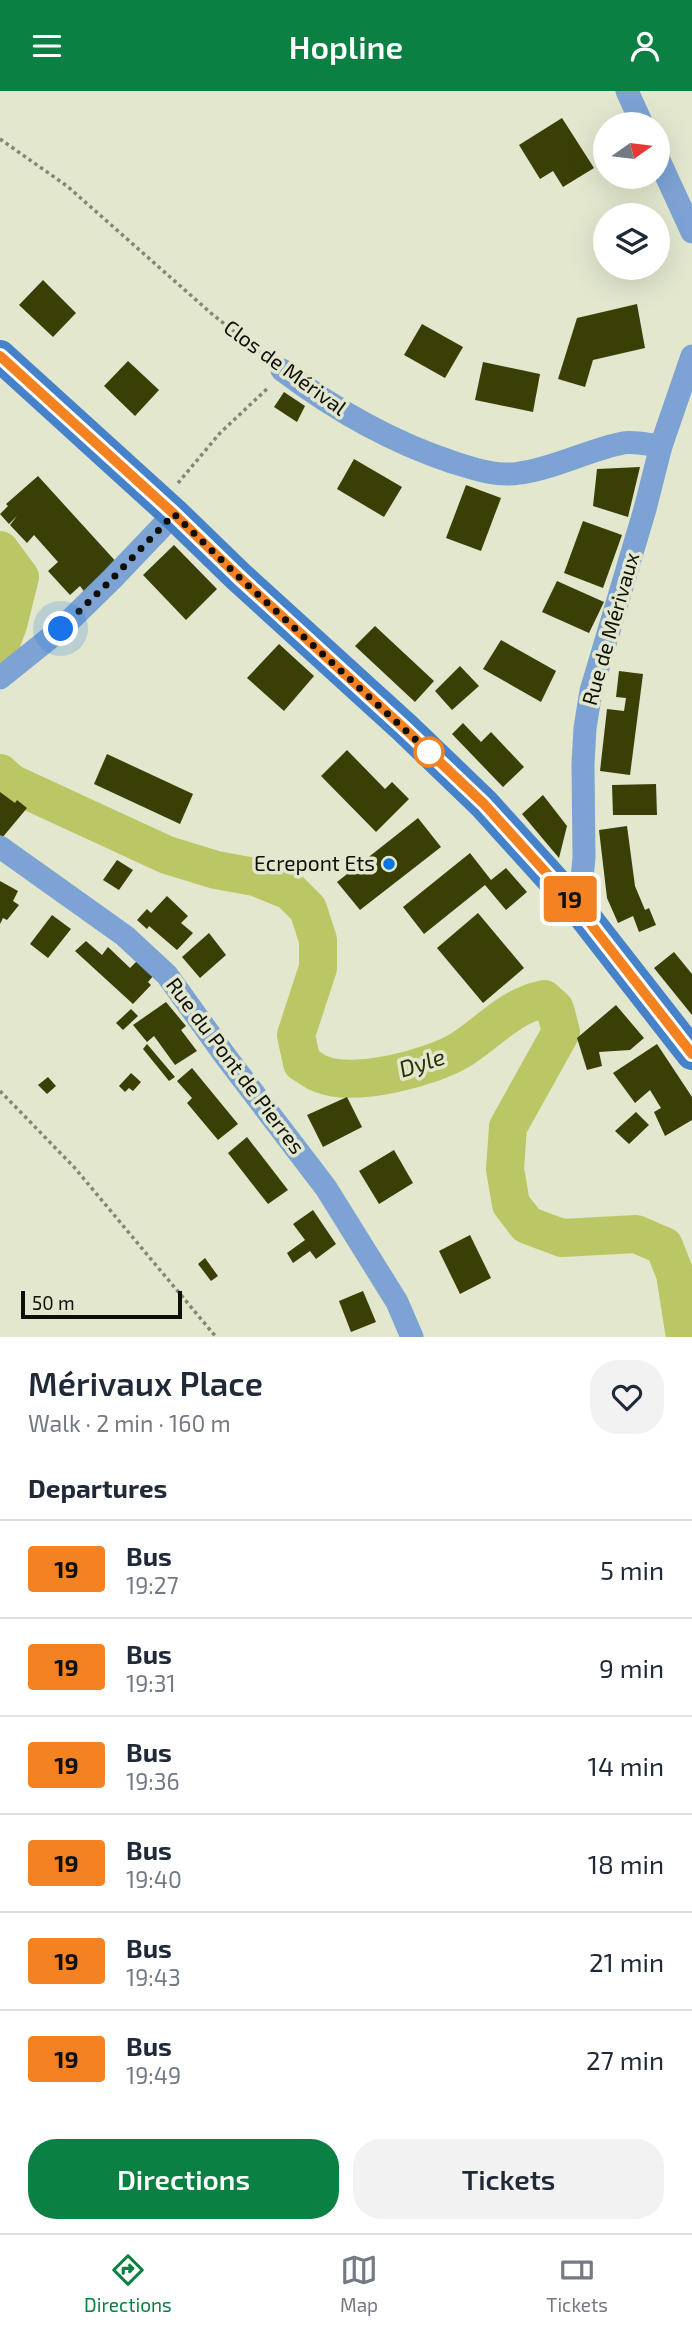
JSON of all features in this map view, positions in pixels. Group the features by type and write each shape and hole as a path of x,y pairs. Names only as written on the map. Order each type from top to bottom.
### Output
{"main road":[{"path":"0,356 174,514 484,804 579,909 692,1054"}],"street":[{"path":"627,91 637,112"},
{"path":"670,184 692,232"},
{"name":"Rue de Mérivaux","path":"579,909 584,858 583,764 591,691 661,446 692,356"},
{"name":"Clos de Mérival","path":"282,370 314,394 376,432 413,449 486,472 517,474 625,443 661,446"},
{"path":"4,675 78,613 174,514"},
{"name":"Rue du Pont de Pierres","path":"0,847 125,936 167,975 326,1188 397,1301 412,1337"}],"path":[{"name":"Clos de Mérival","path":"0,139 67,186 212,314 282,370"},
{"path":"181,480 220,433 262,394 282,370"},
{"path":"0,1091 74,1167 216,1337"}],"building":[{"path":"562,118 593,169 563,187 553,171 540,179 519,145"},
{"path":"43,280 76,313 53,337 19,305"},
{"path":"637,304 645,348 593,360 585,387 558,379 577,318"},
{"path":"422,324 463,347 445,378 404,355"},
{"path":"128,361 159,390 135,416 104,386"},
{"path":"483,362 540,374 533,412 475,400"},
{"path":"284,392 305,406 297,422 274,407"},
{"path":"354,459 402,487 384,517 337,489"},
{"path":"640,467 628,517 593,506 597,469"},
{"path":"38,476 119,565 86,594 80,586 70,595 48,571 58,562 34,535 27,543 10,525 17,516 9,524 0,514 8,506 6,504"},
{"path":"466,485 501,498 481,551 446,538"},
{"path":"583,521 622,535 603,588 564,573"},
{"path":"174,545 217,589 186,620 143,575"},
{"path":"557,581 604,602 589,633 542,612"},
{"path":"375,626 434,681 415,702 355,646"},
{"path":"501,640 556,671 541,702 483,669"},
{"path":"279,644 314,676 284,711 247,678"},
{"path":"460,666 479,686 452,710 435,691"},
{"path":"619,671 643,674 630,775 600,771 607,709 624,711 626,698 616,697"},
{"path":"463,723 481,742 491,732 524,767 503,787 452,734"},
{"path":"347,750 385,789 392,782 409,799 376,832 321,776"},
{"path":"107,754 193,794 180,824 94,784"},
{"path":"656,784 657,815 613,815 612,785"},
{"path":"0,792 27,808 2,838 0,835"},
{"path":"543,795 567,826 559,858 522,814"},
{"name":"Ecrepont Ets","path":"418,818 441,847 360,910 337,882"},
{"path":"627,826 635,886 645,910 649,908 656,925 639,932 633,916 618,923 607,898 599,830"},
{"path":"470,853 491,880 506,868 527,892 506,910 485,885 424,934 403,907"},
{"path":"117,860 133,870 119,890 103,880"},
{"path":"0,881 18,891 13,901 19,905 7,920 3,918 0,924"},
{"path":"167,896 188,916 181,923 193,933 177,950 149,926 147,929 137,920 147,909 151,913"},
{"path":"478,913 524,968 483,1003 437,948"},
{"path":"52,915 71,929 48,958 30,944"},
{"path":"209,933 226,955 200,978 182,957"},
{"path":"86,941 102,955 108,947 130,968 138,960 154,975 148,982 151,985 133,1004 75,951"},
{"path":"674,952 692,974 692,1015 654,968"},
{"path":"166,1002 186,1026 181,1030 197,1051 175,1065 154,1036 147,1042 133,1025"},
{"path":"616,1005 644,1038 630,1050 599,1052 602,1066 587,1070 577,1038"},
{"path":"131,1009 138,1016 123,1030 116,1023"},
{"path":"147,1044 175,1077 169,1081 143,1049"},
{"path":"657,1044 692,1097 692,1120 665,1136 654,1112 661,1108 650,1090 635,1103 613,1073"},
{"path":"192,1068 238,1124 218,1140 187,1103 192,1098 177,1081"},
{"path":"131,1073 141,1082 133,1091 129,1088 125,1092 119,1086"},
{"path":"48,1077 56,1086 47,1094 38,1085"},
{"path":"347,1097 362,1127 323,1147 307,1115"},
{"path":"636,1112 649,1125 629,1144 615,1131"},
{"path":"247,1137 288,1190 268,1204 228,1153"},
{"path":"394,1150 413,1183 379,1204 359,1171"},
{"path":"313,1210 336,1244 316,1259 310,1251 293,1263 287,1253 305,1240 293,1224"},
{"path":"470,1235 491,1278 460,1294 439,1251"},
{"path":"205,1258 218,1276 211,1281 198,1264"},
{"path":"363,1291 376,1322 351,1332 339,1301"}],"waterway":[{"name":"Dyle","path":"0,550 20,577 0,646"},
{"name":"Dyle","path":"0,773 11,783 167,855 216,870 255,877 290,891 308,909 318,940 318,968 296,1035 302,1063 318,1073 353,1079 393,1074 432,1063 462,1049 521,1007 544,999 555,1009 561,1032 508,1127 505,1169 511,1204 527,1225 562,1238 636,1234 664,1246 675,1274 685,1337"}],"bus line":[{"name":"19","path":"0,356 174,514 484,804 579,909 692,1054"}],"place":[{"name":"Ecrepont Ets","path":"389,864"}],"route":[{"path":"61,629 174,514 429,752"}]}
